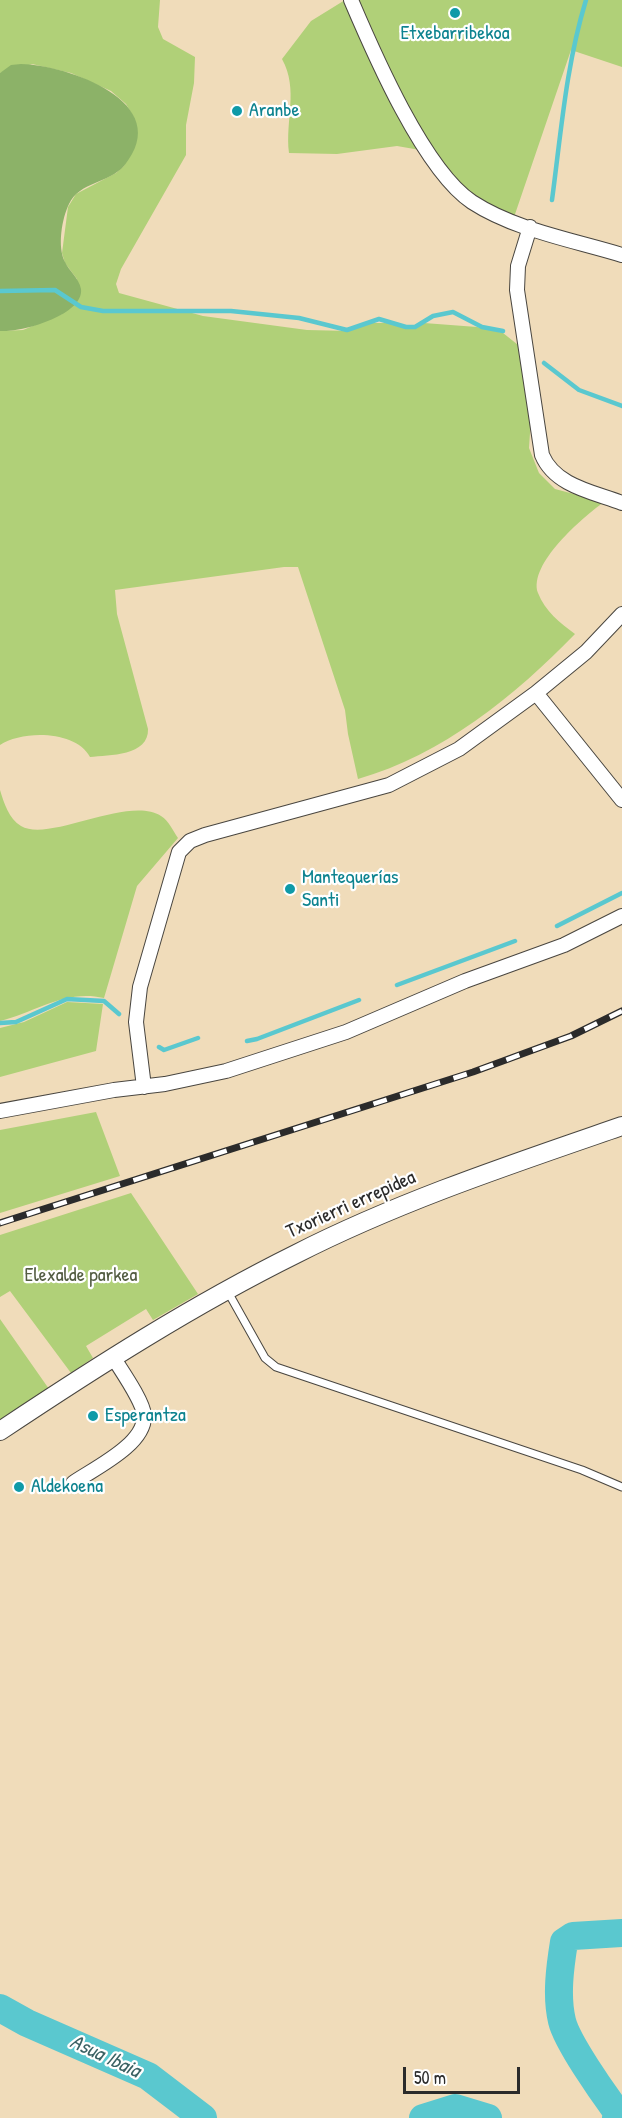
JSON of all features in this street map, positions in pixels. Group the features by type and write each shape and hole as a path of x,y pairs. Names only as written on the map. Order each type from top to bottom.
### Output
{"street":[{"path":"351,0 366,35 408,117 428,154 446,178 471,201 494,214 622,255"},
{"path":"530,227 518,266 517,290 542,455 547,467 556,476 622,503"},
{"path":"144,1087 136,1022 140,987 179,852 190,841 205,835 389,785 459,749 536,693 586,652 620,607"},
{"path":"536,693 622,800"},
{"path":"0,1111 226,1071 346,1032 465,981 564,945 622,916"},
{"name":"Txorierri errepidea","path":"0,1431 113,1357 227,1290 297,1253 418,1199 622,1126"},
{"path":"72,1483 135,1441 143,1430 144,1413 113,1357"}],"lane":[{"path":"227,1290 265,1358 276,1367 582,1470 622,1487"}],"green space":[{"path":"0,0 160,0 158,27 163,39 195,57 194,83 186,125 186,155 121,269 116,284 119,293 203,316 307,330 349,331 369,323 390,323 408,328 424,323 477,327 503,333 527,352 531,418 529,448 539,473 555,489 604,502 583,518 559,542 541,569 537,581 538,593 549,611 575,634 502,701 448,739 419,755 358,779 345,710 298,567 284,567 115,590 117,614 148,729 147,738 135,749 90,757 83,748 73,742 48,735 21,737 0,745 0,331 23,330 62,314 77,279 65,263 62,253 68,207 76,194 116,173 124,166 136,124 126,104 111,91 71,73 32,64 0,73"},
{"path":"345,0 622,0 622,67 571,50 512,223 518,230 509,229 495,219 420,150 397,146 337,154 289,153 291,94 290,82 282,59 311,21"},
{"path":"21,64 64,71 110,91 127,106 137,123 137,143 118,172 80,191 66,210 61,233 61,249 65,262 81,289 79,298 73,307 37,325 12,331 0,331 0,73 11,65"},
{"path":"0,790 13,819 21,826 34,830 69,825 110,814 147,811 164,818 178,838 137,886 104,998 90,996 63,999 0,1021"},
{"path":"67,1002 103,1004 96,1051 0,1077 0,1028 24,1022"},
{"path":"96,1112 120,1176 0,1213 0,1130"},
{"name":"Elexalde parkea","path":"131,1193 198,1294 153,1320 146,1309 86,1346 93,1358 71,1373 10,1291 0,1297 0,1235"},
{"name":"Elexalde parkea","path":"0,1319 49,1389 0,1421"}],"waterway":[{"path":"552,200 569,74 586,0"},
{"path":"0,291 55,290 81,307 103,311 231,311 299,318 347,330 379,319 406,327 415,327 433,316 453,312 482,327 503,331"},
{"path":"544,363 579,390 622,406"},
{"path":"557,926 622,893"},
{"path":"397,985 515,941"},
{"path":"0,1023 16,1022 67,999 104,1001 119,1014"},
{"path":"247,1041 359,1000"},
{"path":"159,1047 164,1050 198,1038"},
{"name":"Asua Ibaia","path":"616,2118 617,2112 586,2067 565,2030 560,2011 559,1981 564,1942 573,1936 622,1933"},
{"name":"Asua Ibaia","path":"0,2008 27,2023 148,2076 203,2118"},
{"name":"Asua Ibaia","path":"423,2118 455,2108 488,2118"}],"railway":[{"path":"0,1223 473,1072 571,1036 622,1011"}],"place":[{"name":"Etxebarribekoa","path":"455,13"},
{"name":"Aranbe","path":"237,111"},
{"name":"Mantequerías Santi","path":"290,889"},
{"name":"Esperantza","path":"93,1416"},
{"name":"Aldekoena","path":"19,1487"}]}
